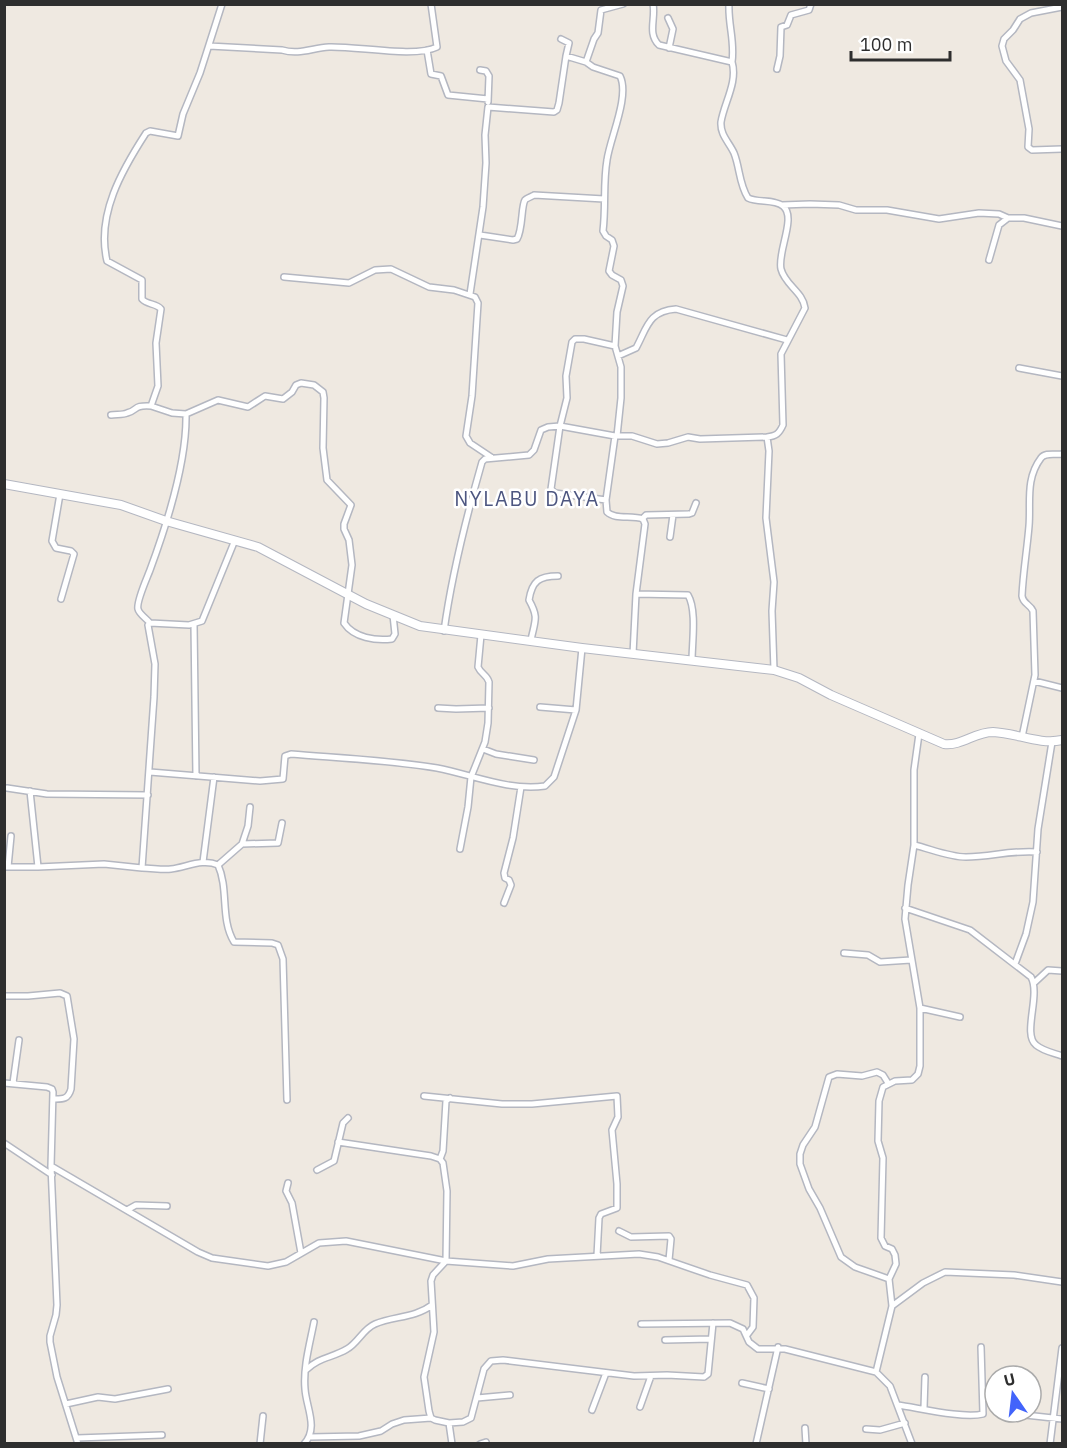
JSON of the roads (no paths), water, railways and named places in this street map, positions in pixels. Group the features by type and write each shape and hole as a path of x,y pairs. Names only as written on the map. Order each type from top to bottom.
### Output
{"street":[{"path":"151,406 158,386 156,343 161,309 145,303 142,299 142,280 108,263 104,230 106,217 123,171 146,133 150,130 178,136 183,114 222,4"},
{"path":"209,46 282,50 291,53 332,47 410,52 427,50 437,47 431,4"},
{"path":"586,62 598,33 601,10 623,4"},
{"path":"653,4 652,31 659,45 732,62"},
{"path":"729,4 729,21 734,35 733,69 728,101 722,119 722,132 734,153 743,190 748,198 782,205 839,205 856,210 887,210 939,219 979,213 999,214 1008,218 1024,218 1062,226"},
{"path":"777,69 781,27 787,25 791,15 809,10 811,4"},
{"path":"1062,7 1020,19 1004,39 1002,46 1006,61 1020,80 1029,129 1028,147 1032,150 1062,149"},
{"path":"668,18 673,29 669,48"},
{"path":"488,107 554,112 557,110 569,43 561,39"},
{"path":"427,50 431,74 441,76 449,95 488,99"},
{"path":"566,56 620,76 622,84 622,100 607,159 604,199 603,231 612,240 614,246 609,271 621,280 623,286 617,312 615,346 621,363 621,398 606,509 609,515 642,519 646,515 689,514 692,513 696,503"},
{"path":"471,294 480,236 486,163 485,135 489,76 486,71 480,70"},
{"path":"480,236 517,239 520,234 525,200 534,195 604,199"},
{"path":"444,631 450,588 469,508 482,462 485,459 529,455 534,450 541,430 548,427 560,426 616,436 632,436 662,444 682,437 700,439 767,437 779,433 783,425 781,354 805,308 804,301 786,280 780,267 781,251 789,219 782,205"},
{"path":"989,260 999,225 1008,218"},
{"path":"284,277 349,283 375,270 391,269 429,287 471,294 478,303 472,396 466,436 470,443 491,457"},
{"path":"618,356 636,348 647,323 668,310 676,309 787,340"},
{"path":"606,500 555,493 552,490 560,426 567,398 566,376 573,341 584,339 615,346"},
{"path":"1019,368 1062,376"},
{"path":"111,415 129,413 140,405 186,414 218,400 245,408 252,406 265,396 283,399 292,392 296,385 301,383 314,385 320,389 324,398 322,448 327,480 351,505 344,524 349,540 352,565 346,593 344,623 352,632 372,639 392,639 395,634 393,615"},
{"path":"186,414 183,451 166,521 138,603 138,610 150,623 194,624 202,621 235,540"},
{"path":"767,437 769,451 766,518 774,582 772,611 774,670"},
{"path":"1022,737 1034,681 1033,611 1024,603 1022,596 1024,556 1030,522 1029,488 1041,457 1046,454 1062,454"},
{"path":"4,484 121,505 166,521 235,540 274,555 346,593 420,626 444,631 774,670 799,678 944,744 952,745 990,732 1052,742 1062,740"},
{"path":"60,494 52,541 56,548 71,551 74,554 61,599"},
{"path":"670,537 673,515"},
{"path":"633,654 636,594 645,524 642,519"},
{"path":"531,640 536,614 529,600 531,587 545,577 558,576"},
{"path":"636,594 688,595 693,613 692,661"},
{"path":"142,868 150,772 154,664 147,626 150,623"},
{"path":"194,624 196,776"},
{"path":"460,849 471,777 483,749 489,708 488,677 478,667 481,635"},
{"path":"150,772 260,781 282,779 284,759 291,754 392,761 521,787 545,786 551,782 576,710 582,648"},
{"path":"1034,681 1062,688"},
{"path":"540,707 576,710"},
{"path":"438,708 456,710 489,708"},
{"path":"876,1372 892,1306 889,1279 896,1264 892,1249 885,1246 881,1238 884,1158 878,1141 879,1101 883,1087 888,1083 912,1080 918,1074 920,1066 920,1008 905,930 905,908 914,845 914,770 919,734"},
{"path":"1016,964 1034,902 1038,829 1052,742"},
{"path":"483,749 496,754 534,760"},
{"path":"203,862 214,777"},
{"path":"504,903 510,885 504,873 513,838 521,787"},
{"path":"7,788 47,794 148,795"},
{"path":"30,791 38,867"},
{"path":"218,865 242,844 248,826 250,807"},
{"path":"242,844 278,843 282,823"},
{"path":"11,836 6,867 104,864 172,869 203,862 218,865"},
{"path":"914,845 964,857 1017,851 1037,852"},
{"path":"218,865 224,888 228,923 234,942 276,944 283,959 287,1100"},
{"path":"905,908 970,930 1031,977 1035,987 1030,1036 1036,1046 1062,1056"},
{"path":"844,953 868,955 880,962 911,960"},
{"path":"1034,982 1048,970 1062,971"},
{"path":"4,996 60,993 67,996 74,1039 70,1089 66,1098 53,1099"},
{"path":"920,1008 960,1017"},
{"path":"13,1083 19,1040"},
{"path":"888,1083 883,1075 877,1072 862,1076 837,1074 829,1077 815,1127 803,1146 800,1164 808,1189 820,1208 841,1257 855,1267 889,1279"},
{"path":"4,1083 50,1088 53,1092 51,1166 57,1305 55,1324 50,1336 57,1377 77,1441 162,1435"},
{"path":"424,1096 502,1104 532,1104 617,1096 618,1116 612,1131 617,1208 602,1214 600,1218 597,1256"},
{"path":"431,1418 424,1377 434,1332 432,1278 446,1261 447,1191 445,1171 440,1159 443,1151 446,1101 450,1098"},
{"path":"316,1170 334,1161 342,1123 348,1118"},
{"path":"338,1142 422,1154 440,1159"},
{"path":"4,1143 52,1175"},
{"path":"51,1166 212,1258 268,1266 285,1262 319,1244 346,1241 446,1261 513,1266 548,1259 630,1253 669,1260 747,1285 753,1298 753,1325 747,1335"},
{"path":"288,1183 286,1191 292,1203 301,1253"},
{"path":"127,1210 136,1205 167,1206"},
{"path":"620,1231 631,1237 669,1236 671,1239 669,1260"},
{"path":"892,1306 923,1283 945,1272 1014,1275 1062,1282"},
{"path":"306,1370 315,1362 346,1350 373,1325 396,1317 420,1313 432,1305"},
{"path":"304,1443 310,1437 312,1425 305,1391 314,1322"},
{"path":"310,1437 359,1436 381,1431 404,1420 431,1418 449,1423 463,1422 471,1418 484,1369 491,1361 503,1360 606,1373 706,1377 713,1323"},
{"path":"641,1324 736,1325 743,1329 749,1342 758,1349 778,1347 876,1372 890,1386 912,1443"},
{"path":"665,1340 711,1339"},
{"path":"756,1443 778,1347"},
{"path":"981,1347 983,1396"},
{"path":"1050,1443 1062,1348"},
{"path":"592,1410 606,1373"},
{"path":"640,1407 651,1376"},
{"path":"924,1408 925,1377"},
{"path":"742,1383 769,1389"},
{"path":"66,1404 98,1397 115,1399 168,1389"},
{"path":"477,1398 510,1395"},
{"path":"898,1405 953,1413 981,1415 983,1412"},
{"path":"260,1443 263,1416"},
{"path":"1043,1417 1062,1419"},
{"path":"449,1423 452,1443"},
{"path":"866,1429 880,1430 904,1423"},
{"path":"805,1428 806,1443"}],"district":[{"name":"NYLABU DAYA","path":"527,499"}]}
